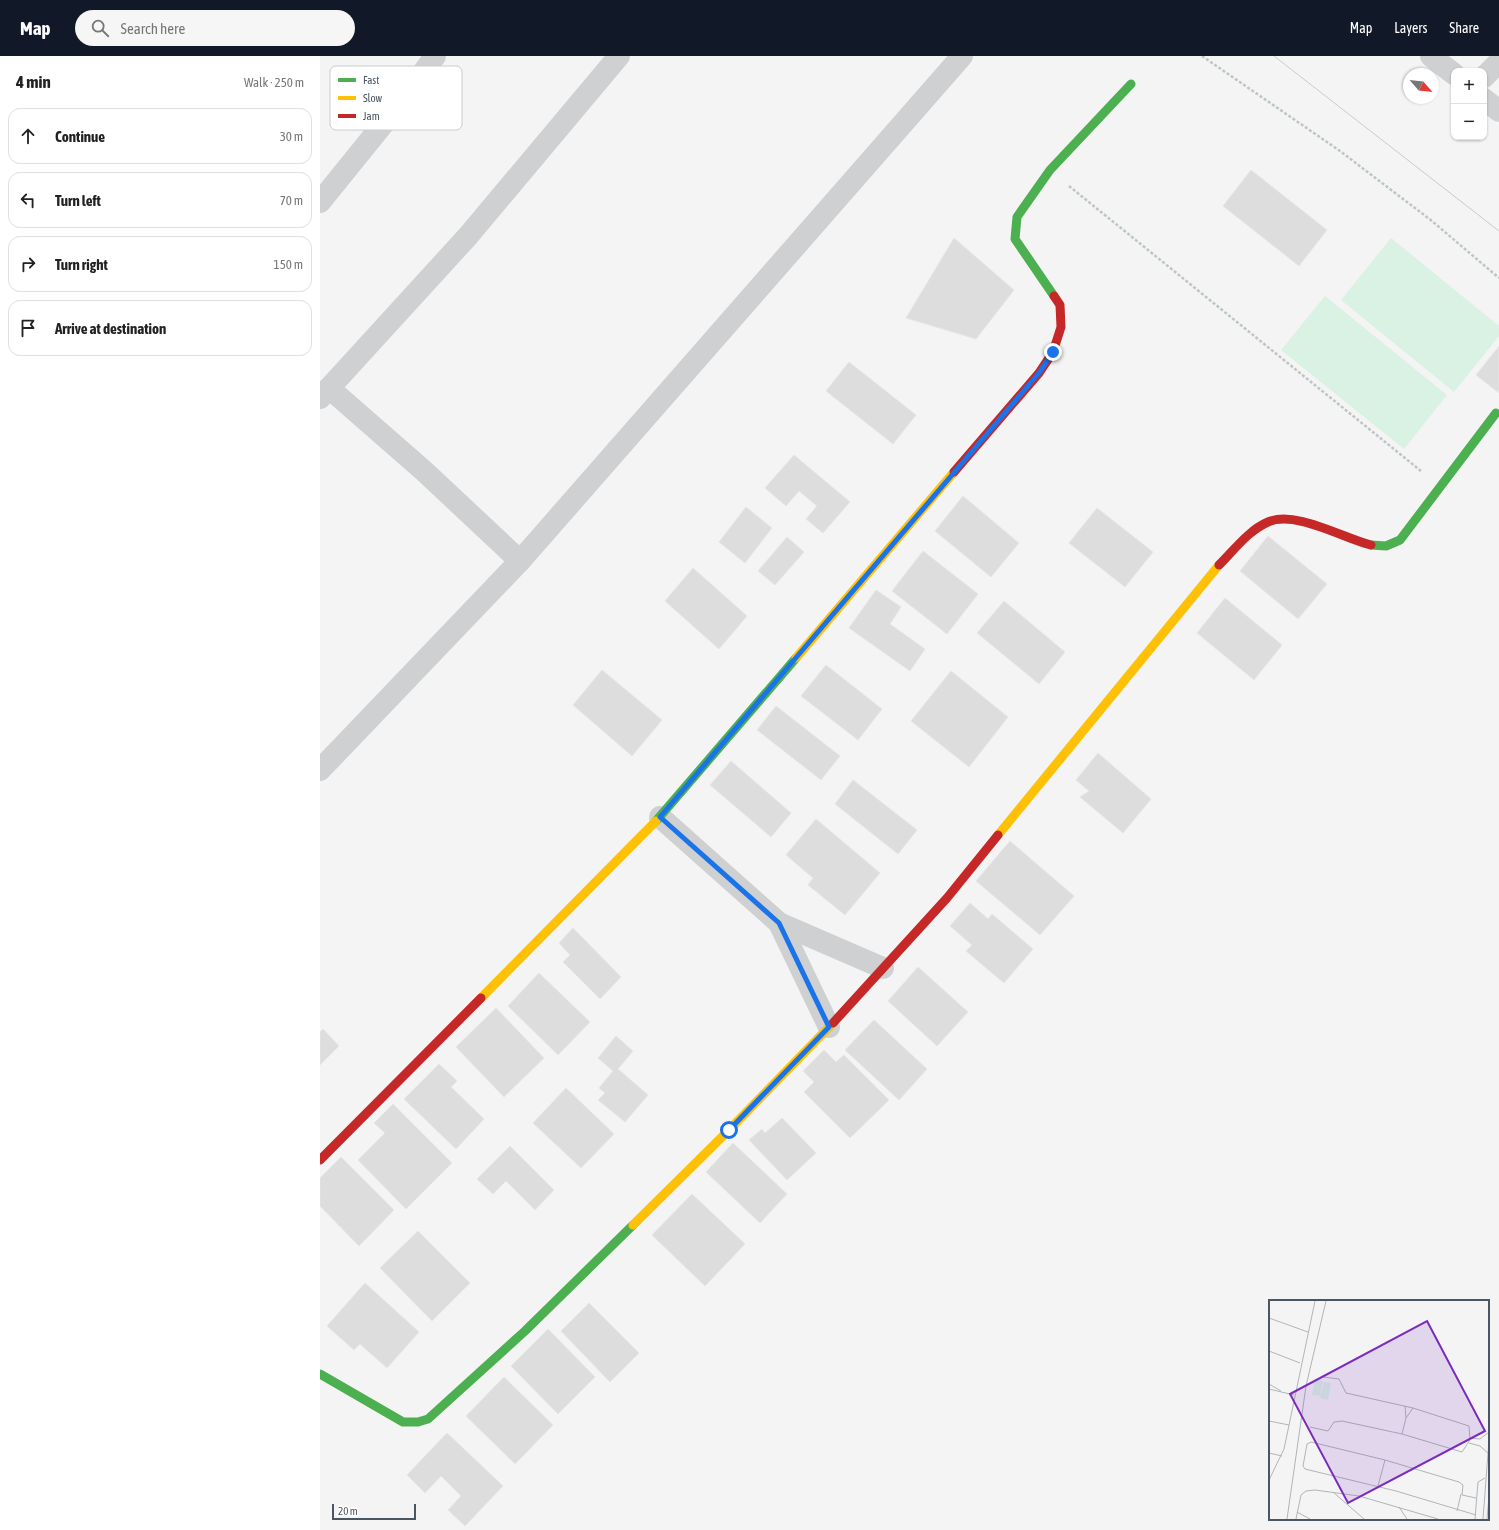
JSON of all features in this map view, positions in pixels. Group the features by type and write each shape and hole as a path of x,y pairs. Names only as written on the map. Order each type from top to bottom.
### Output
{"street":[{"path":"428,66 435,56"},
{"path":"520,561 424,471 325,393 468,236 619,56"},
{"path":"320,770 520,561 962,56"},
{"path":"1431,56 1451,72"},
{"path":"1487,74 1499,62"},
{"path":"320,1160 660,817 1039,373 1053,352 1062,326 1060,305 1015,239 1017,217 1050,170 1131,84"},
{"path":"1487,102 1499,112"},
{"path":"320,202 378,130"},
{"path":"322,1380 403,1422 418,1422 428,1419 526,1331 729,1130 829,1027 947,898 1217,567 1250,534 1269,522 1288,519 1369,545 1386,546 1400,540 1496,414"},
{"path":"660,817 779,923 883,968"},
{"path":"779,923 829,1027"}],"path":[{"path":"1202,56 1340,150 1432,221 1499,278"},
{"path":"1050,170 1441,486"}],"green space":[{"path":"1391,238 1499,326 1499,336 1454,392 1341,300"},
{"path":"1325,296 1447,395 1404,449 1281,350"}],"building":[{"path":"1251,170 1327,230 1299,266 1223,206"},
{"path":"954,238 1014,290 976,339 906,318"},
{"path":"1499,346 1499,393 1476,375"},
{"path":"849,362 916,415 893,444 826,391"},
{"path":"794,455 850,502 823,533 806,519 817,506 799,491 786,506 765,488"},
{"path":"963,496 1019,543 991,577 935,531"},
{"path":"746,507 772,528 745,563 719,542"},
{"path":"1097,508 1153,552 1125,587 1069,543"},
{"path":"1268,536 1327,584 1298,619 1240,571"},
{"path":"787,537 804,552 775,585 758,571"},
{"path":"923,551 978,594 947,634 892,591"},
{"path":"693,568 747,616 719,649 665,601"},
{"path":"876,590 901,607 890,624 925,649 910,671 849,628"},
{"path":"1225,598 1282,645 1254,680 1197,633"},
{"path":"1004,601 1065,652 1039,684 977,633"},
{"path":"826,665 882,709 858,740 801,696"},
{"path":"602,670 662,720 632,756 573,705"},
{"path":"951,671 1008,717 969,767 911,721"},
{"path":"776,706 840,756 821,780 757,730"},
{"path":"1098,753 1151,799 1123,833 1080,797 1089,791 1076,780"},
{"path":"731,761 791,813 771,837 710,785"},
{"path":"853,780 917,830 898,854 835,804"},
{"path":"816,819 880,873 845,915 808,885 813,878 786,855"},
{"path":"1010,841 1074,896 1040,935 976,881"},
{"path":"970,903 988,919 992,914 1033,949 1004,983 966,951 972,945 950,926"},
{"path":"573,928 621,977 600,999 563,962 570,955 559,943"},
{"path":"918,967 968,1012 937,1046 888,1001"},
{"path":"539,973 590,1022 558,1055 508,1006"},
{"path":"496,1008 544,1058 504,1097 456,1047"},
{"path":"874,1020 927,1069 899,1100 845,1050"},
{"path":"323,1029 339,1046 320,1065 320,1032"},
{"path":"616,1036 633,1051 618,1069 648,1095 625,1122 598,1100 605,1093 599,1088 613,1071 598,1058"},
{"path":"824,1050 836,1062 844,1055 889,1100 850,1138 804,1092 814,1082 803,1071"},
{"path":"439,1064 457,1081 451,1087 484,1119 456,1149 404,1099"},
{"path":"566,1088 614,1134 581,1168 533,1123"},
{"path":"393,1104 452,1163 406,1209 358,1160 385,1133 374,1123"},
{"path":"782,1118 816,1153 787,1180 749,1140 762,1129 765,1133"},
{"path":"733,1143 787,1194 760,1223 706,1172"},
{"path":"510,1146 554,1190 535,1210 506,1181 493,1194 477,1179"},
{"path":"341,1157 394,1210 359,1246 320,1206 320,1178"},
{"path":"692,1194 745,1244 705,1286 652,1235"},
{"path":"418,1231 470,1283 432,1321 380,1268"},
{"path":"365,1283 419,1332 387,1368 360,1344 354,1350 327,1326"},
{"path":"589,1303 639,1353 610,1382 561,1331"},
{"path":"548,1329 595,1377 558,1414 511,1366"},
{"path":"504,1377 553,1425 515,1464 466,1416"},
{"path":"447,1433 503,1486 465,1526 448,1510 461,1496 441,1476 425,1493 407,1475"}],"tram line":[{"path":"1274,56 1499,231"}],"traffic: fast":[{"path":"1054,296 1015,239 1017,217 1050,170 1131,84"},
{"path":"1371,545 1386,546 1400,540 1496,413"},
{"path":"656,821 796,658"},
{"path":"320,1374 403,1422 418,1422 428,1419 525,1331 633,1225"}],"traffic: slow":[{"path":"796,658 954,472"},
{"path":"998,835 1219,565"},
{"path":"481,998 656,821"},
{"path":"633,1225 729,1130 833,1023"}],"traffic: jam":[{"path":"954,472 1039,373 1053,352 1061,327 1060,305 1054,296"},
{"path":"1219,565 1254,530 1268,522 1279,519 1305,522 1371,545"},
{"path":"833,1023 947,898 998,835"},
{"path":"320,1160 481,998"}],"route":[{"path":"729,1130 829,1027 779,923 660,817 1039,373 1053,352"}]}
